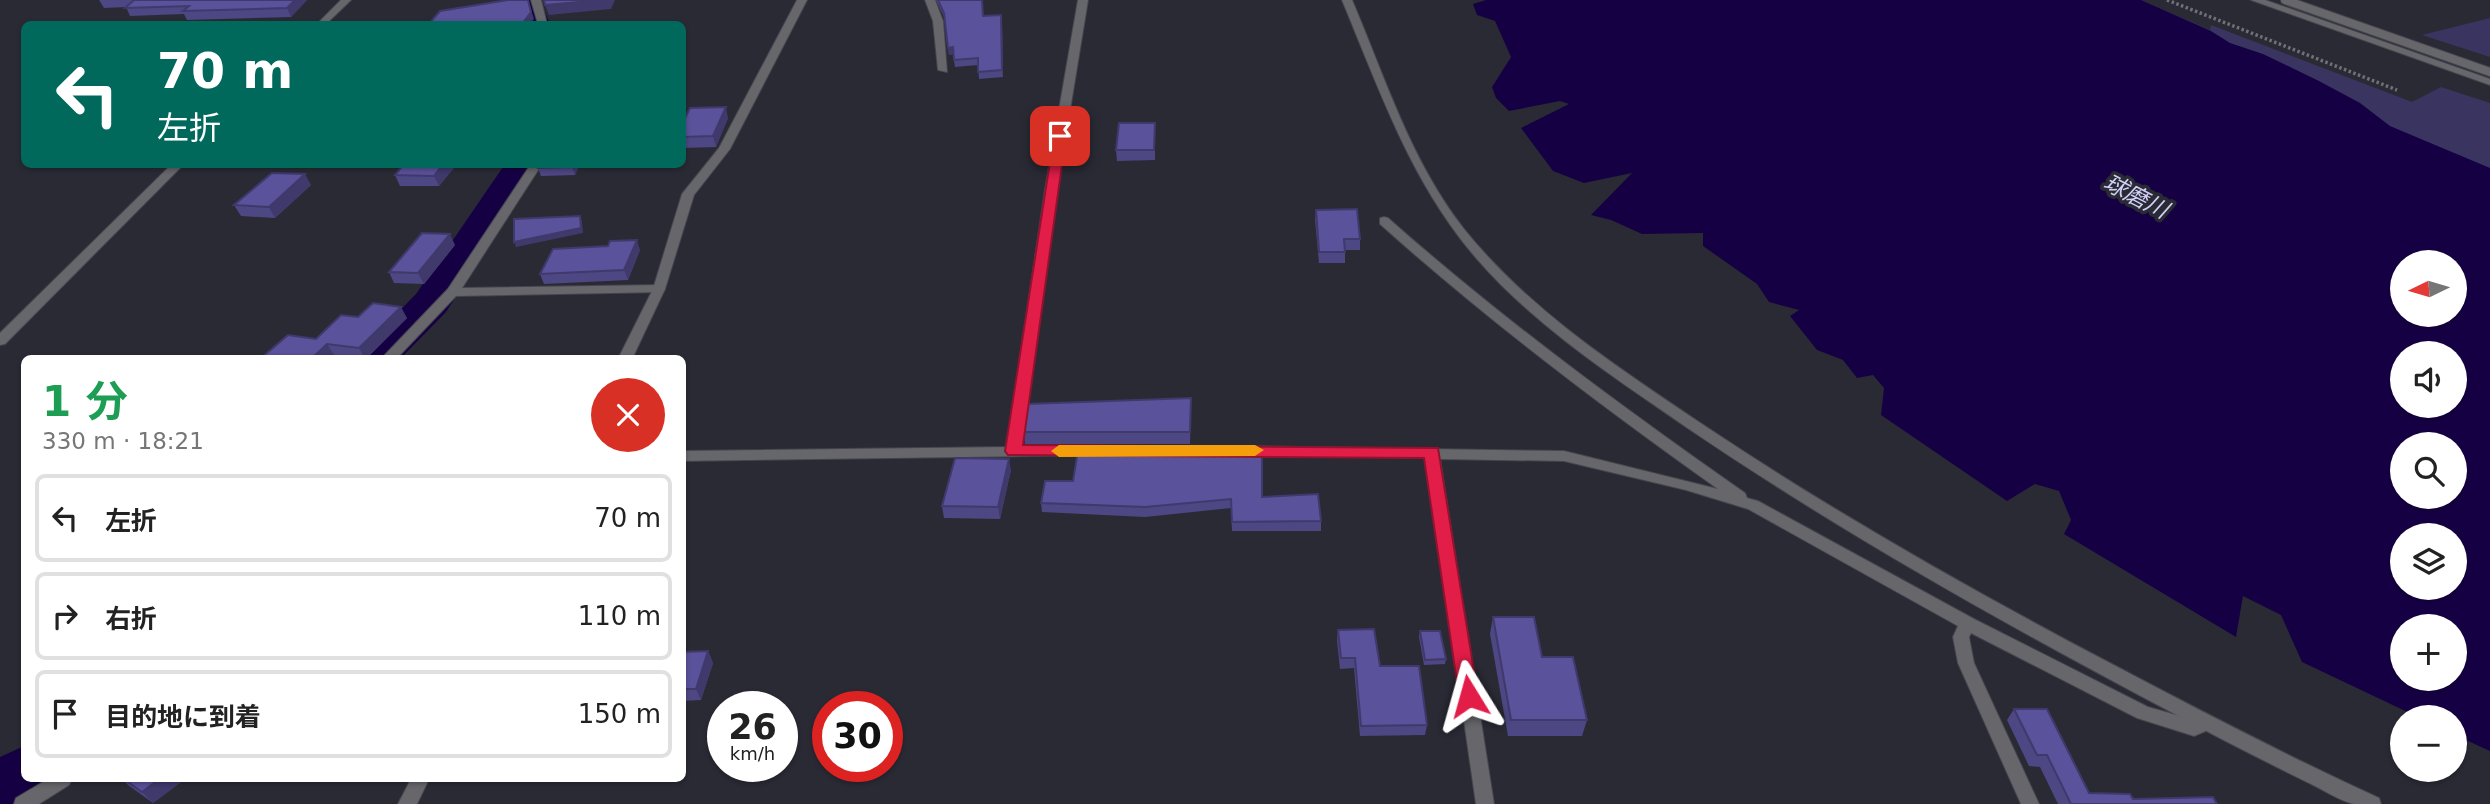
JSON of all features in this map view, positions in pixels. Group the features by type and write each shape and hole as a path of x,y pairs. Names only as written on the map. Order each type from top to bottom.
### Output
{"street":[{"path":"324,21 346,0"},
{"path":"536,0 542,21"},
{"path":"627,355 659,289 688,194 724,149 802,0"},
{"path":"930,0 938,21 943,70"},
{"path":"1014,451 1051,190 1083,0"},
{"path":"1347,0 1419,167 1458,230 1528,304 1617,372 1759,470 1992,609 2207,723 2372,804"},
{"path":"2256,0 2490,82"},
{"path":"0,341 175,168"},
{"path":"392,355 453,292 534,168"},
{"path":"1384,221 1447,278 1579,382 1753,505 1968,624 2143,713 2194,728 2207,723"},
{"path":"453,292 659,289"},
{"path":"1233,450 1564,456 1686,485 1753,505"},
{"path":"686,456 1110,451"},
{"path":"1432,453 1485,804"},
{"path":"1968,624 1961,637 1966,663 2030,804"},
{"path":"23,804 58,782"},
{"path":"407,804 418,782"}],"lane":[{"path":"2285,0 2490,72"}],"path":[{"path":"2167,0 2397,90"}],"shaded area":[{"path":"2074,0 2141,0 2210,30 2211,25 2412,102 2441,87 2490,103 2490,216"},
{"path":"2490,18 2490,57 2422,35"}],"water":[{"name":"球磨川","path":"1486,0 2141,0 2211,31 2230,43 2263,54 2319,81 2360,103 2390,126 2490,168 2490,751 2467,740 2467,705 2393,705 2302,662 2281,615 2243,596 2236,637 2064,534 2071,520 2059,491 2035,484 2007,501 1881,415 1884,388 1873,375 1857,378 1843,360 1817,350 1790,316 1799,310 1769,302 1757,284 1703,246 1703,233 1642,234 1611,220 1591,215 1632,173 1584,183 1553,171 1521,128 1569,104 1560,101 1509,111 1496,98 1492,87 1511,57 1495,21 1477,15 1473,4"}],"building":[{"path":"134,0 295,0 287,8 183,11 189,6 125,8"},
{"path":"508,0 528,0 531,12 524,21 432,21 440,11"},
{"path":"544,0 603,0 545,5"},
{"path":"938,0 982,0 983,16 1001,15 1002,70 978,72 978,58 954,60 953,47 948,48 944,13"},
{"path":"726,107 713,136 686,137 686,116 690,108"},
{"path":"1119,123 1155,123 1154,150 1116,150"},
{"path":"401,168 440,168 434,176 395,175"},
{"path":"272,173 305,174 269,207 234,205"},
{"path":"1357,209 1360,239 1344,239 1345,252 1319,252 1316,210"},
{"path":"580,216 581,228 514,242 514,219"},
{"path":"422,233 450,234 418,273 389,272"},
{"path":"637,240 624,270 540,274 553,249 608,246 610,241"},
{"path":"373,303 401,307 359,348 327,344 315,355 265,355 288,335 316,339 341,315 358,317"},
{"path":"1191,398 1190,432 1024,432 1027,404"},
{"path":"1262,449 1262,497 1318,494 1321,521 1232,522 1231,499 1145,507 1041,503 1045,481 1073,481 1078,450"},
{"path":"955,458 1009,459 998,507 942,506"},
{"path":"1493,617 1534,617 1542,657 1573,657 1587,720 1511,720"},
{"path":"1374,629 1380,666 1419,666 1427,725 1361,726 1355,658 1341,658 1338,630"},
{"path":"1420,631 1440,631 1446,659 1425,660"},
{"path":"708,651 696,689 686,689 686,652"},
{"path":"2014,709 2047,709 2089,793 2130,794 2133,799 2213,797 2217,804 2071,804 2047,755 2037,755"},
{"path":"128,782 155,782 142,792"}],"waterway":[{"path":"525,0 533,21"},
{"path":"378,355 431,303 521,168"},
{"path":"0,800 21,776"}],"slow traffic":[{"path":"1059,451 1255,450"}],"route":[{"path":"1060,136 1014,451 1301,450 1432,453 1469,696"}]}
